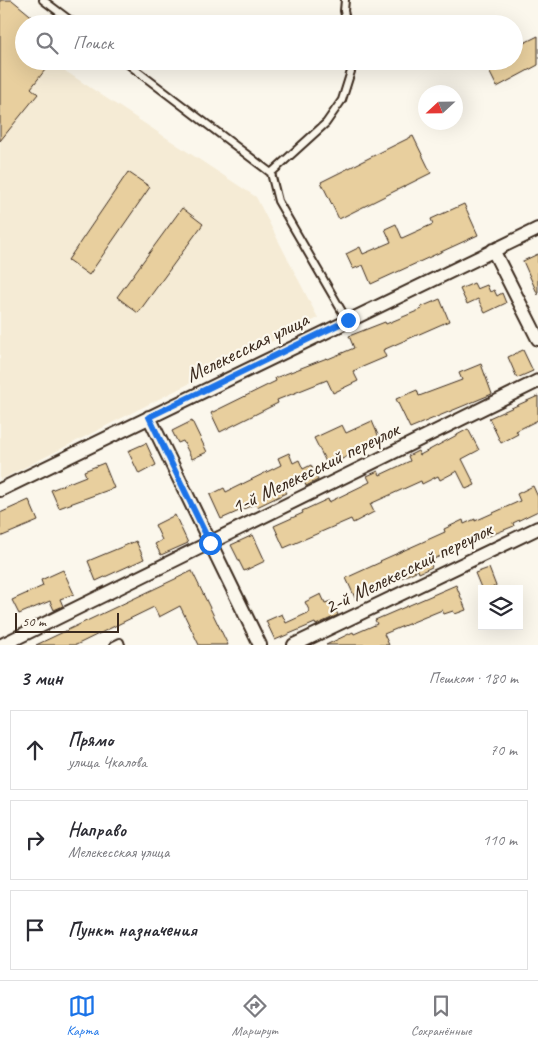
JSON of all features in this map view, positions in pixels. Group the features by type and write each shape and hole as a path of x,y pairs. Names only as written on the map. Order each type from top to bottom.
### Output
{"street":[{"name":"Мелекесская улица","path":"0,490 538,228"},
{"path":"493,250 538,339"},
{"name":"1-й Мелекесский переулок","path":"2,645 538,381"},
{"path":"149,417 260,645"},
{"name":"2-й Мелекесский переулок","path":"294,645 538,528"}],"lane":[{"path":"43,0 63,15"},
{"path":"345,15 346,0"},
{"path":"136,70 272,173 278,201 348,320"},
{"path":"272,173 326,123 342,100 352,70"},
{"path":"114,645 120,642 121,645"}],"shaded area":[{"path":"0,28 15,49 15,70 64,70 256,197 318,318 0,480"}],"building":[{"path":"0,0 12,0 30,15 15,15 15,70 45,70 31,88 38,94 0,141"},
{"path":"538,36 538,65 497,87 488,70 523,70 523,44"},
{"path":"413,136 431,173 339,219 321,182"},
{"path":"128,172 150,187 89,275 68,260"},
{"path":"464,204 478,235 371,284 363,265 353,269 346,254 360,247 363,254 391,242 385,229 396,224 402,238 433,224 431,219"},
{"path":"182,208 203,224 138,313 117,297"},
{"path":"538,254 538,295 523,261"},
{"path":"474,283 477,289 487,285 490,292 494,290 497,296 502,293 506,303 485,313 478,299 467,304 460,289"},
{"path":"440,299 449,321 383,350 386,357 353,371 358,381 333,393 327,380 277,400 278,403 220,432 211,413 276,381 275,378 354,348 349,336 385,322 386,324 422,309 421,307"},
{"path":"523,350 533,371 517,378 508,357"},
{"path":"481,364 492,394 410,428 396,399 417,390 419,396 462,380 459,373"},
{"path":"538,396 538,420 516,431 518,434 501,443 489,418"},
{"path":"192,421 207,452 192,459 183,441 178,443 172,431"},
{"path":"372,421 381,442 328,466 314,438 342,425 346,433"},
{"path":"468,429 479,450 462,459 475,485 466,489 457,471 440,480 438,476 422,484 421,481 370,504 374,512 353,523 351,519 284,548 274,526 328,499 329,502 370,482 367,476 378,471 380,475 410,461 408,456 418,451 420,455"},
{"path":"146,443 156,465 139,474 128,451"},
{"path":"289,453 293,463 299,460 303,469 311,465 318,480 306,486 304,481 284,490 286,493 257,507 255,504 221,519 210,495 224,488 226,492 281,465 278,458"},
{"path":"104,463 114,488 59,508 51,490 86,476 84,471"},
{"path":"533,486 538,497 538,511 513,523 514,526 429,561 432,567 419,573 418,570 356,600 346,578 445,532 444,529 463,520 464,524 475,519 475,521 520,501 517,494"},
{"path":"29,500 38,521 0,537 0,513"},
{"path":"175,515 188,543 161,555 155,544 162,540 155,525"},
{"path":"253,535 265,561 244,571 231,545"},
{"path":"136,541 144,559 96,581 88,561"},
{"path":"489,568 496,585 480,585 475,573"},
{"path":"63,570 74,594 60,599 63,606 54,610 50,601 19,614 12,600 43,586 41,580"},
{"path":"192,571 228,645 199,645 180,606 159,617 154,607 76,645 36,645"},
{"path":"456,585 466,610 455,614 453,611 444,614 442,610 384,634 389,645 326,645 353,632 354,634 377,624 375,620"},
{"path":"321,594 325,603 331,601 338,615 275,640 266,621 282,614 286,623 310,612 305,602"}],"route":[{"path":"210,543 149,417 348,320"}]}
